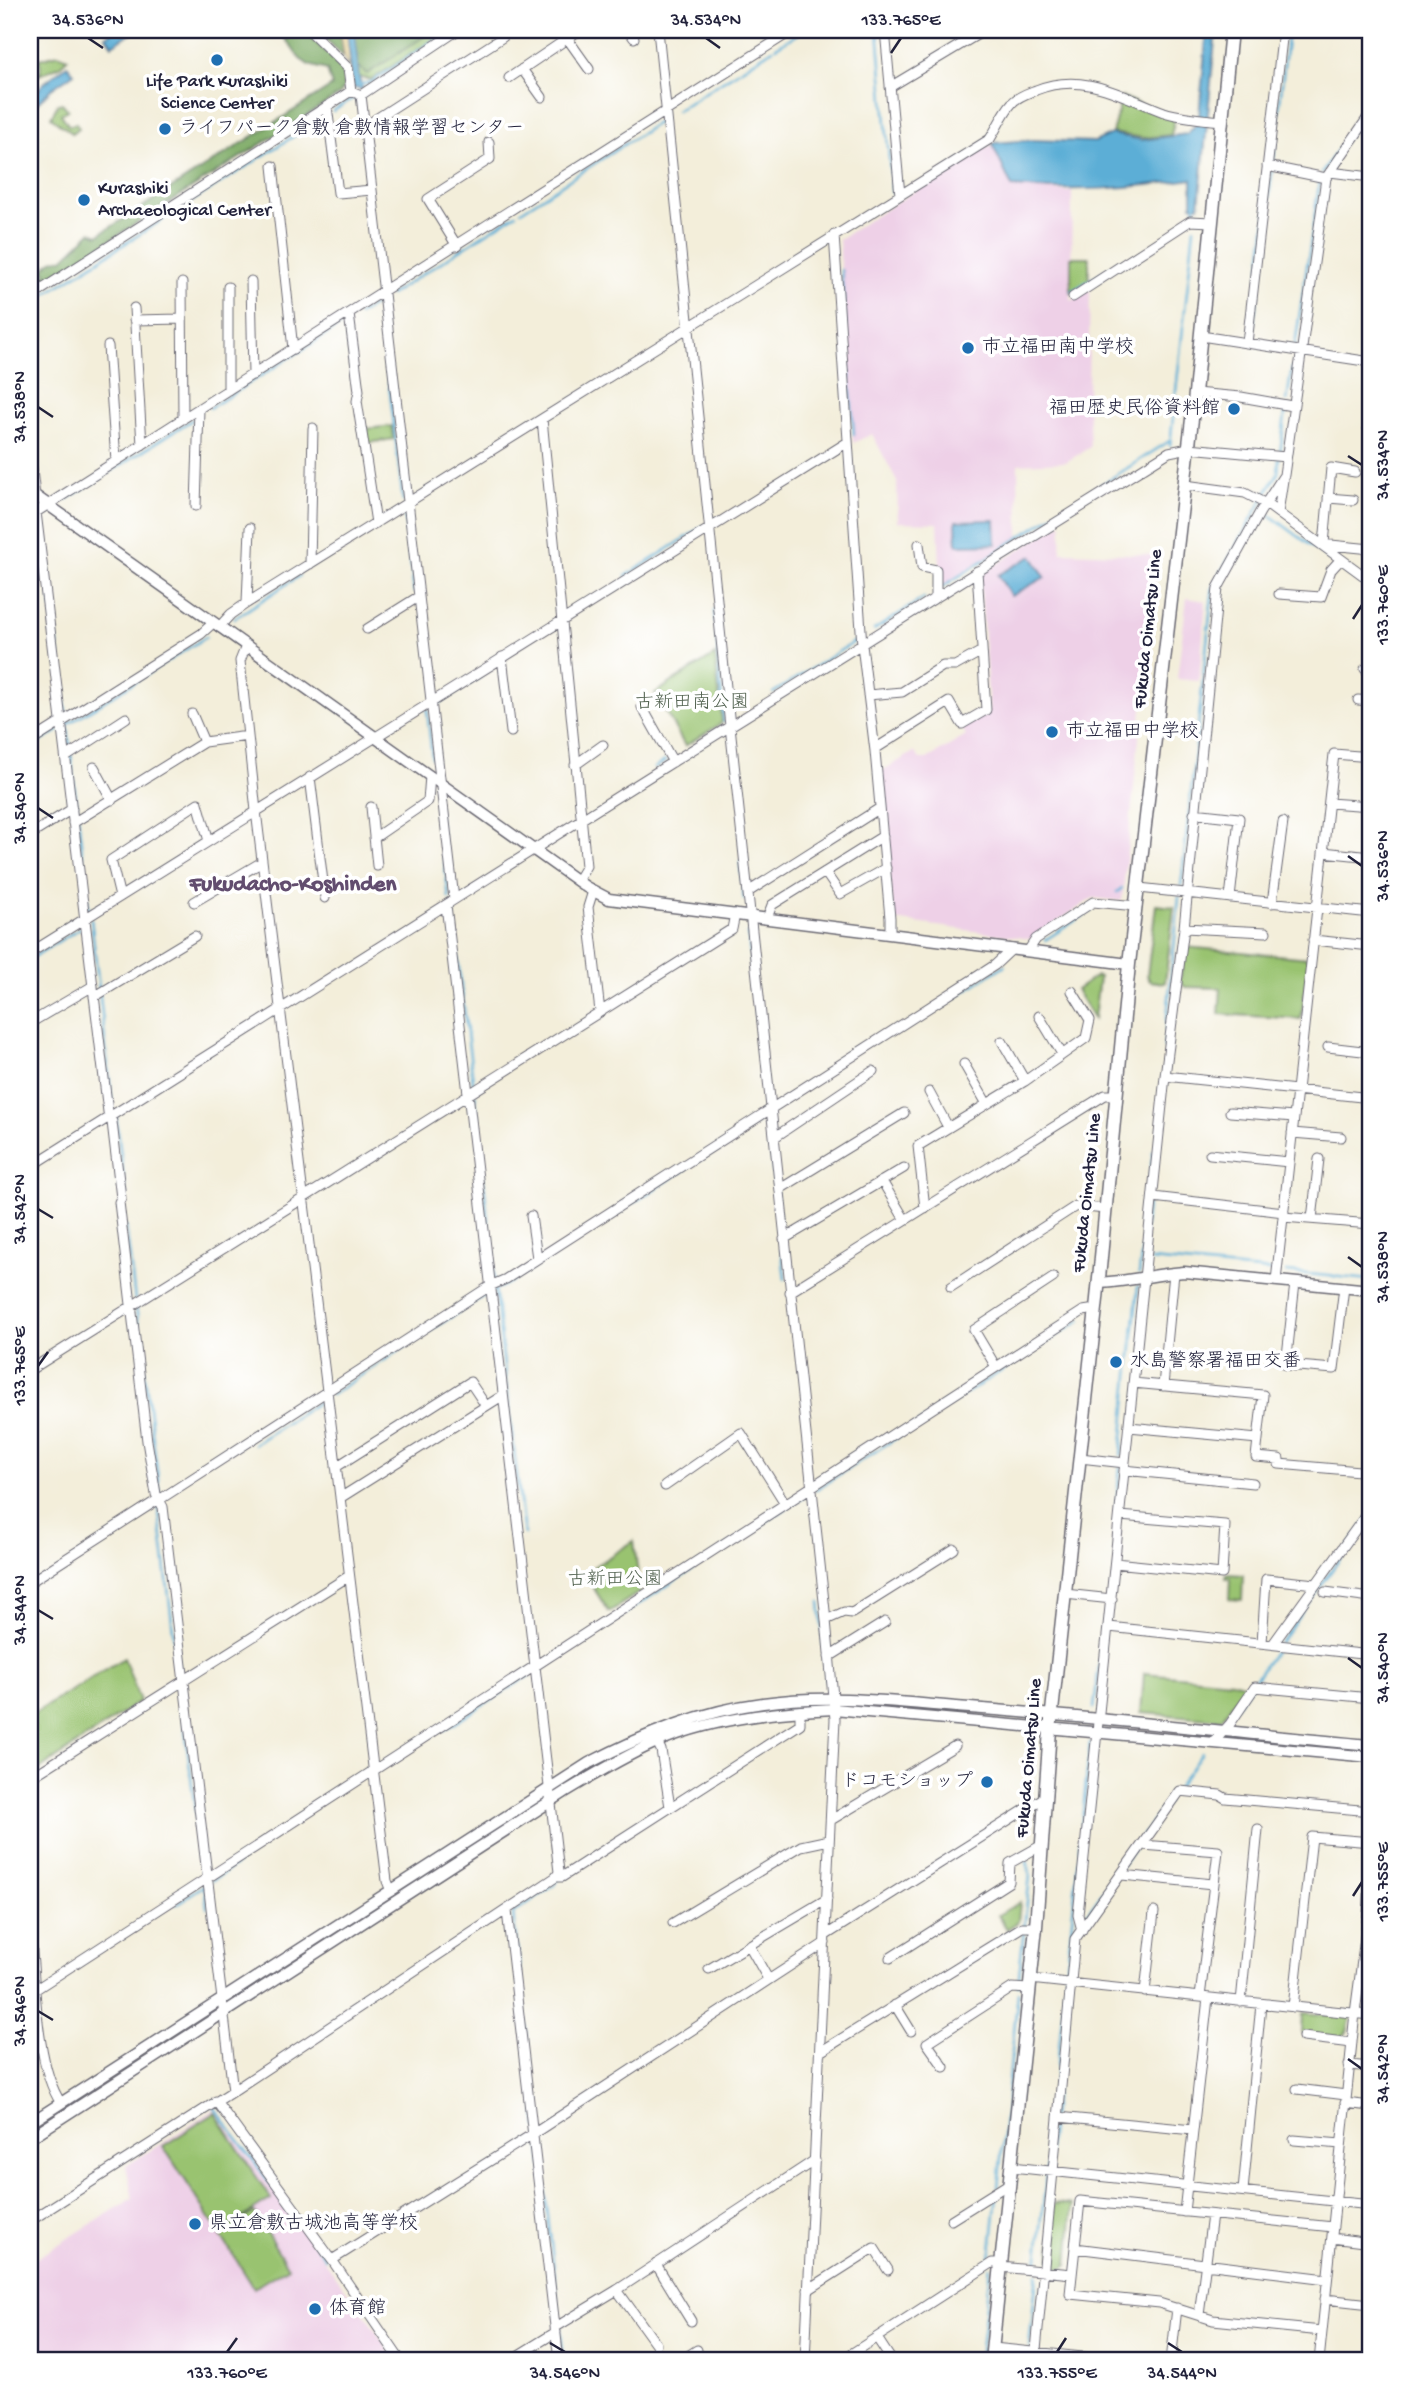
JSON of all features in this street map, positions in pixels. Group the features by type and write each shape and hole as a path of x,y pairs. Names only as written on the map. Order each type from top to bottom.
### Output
{"main road":[{"name":"Fukuda Oimatsu Line","path":"992,2355 1002,2188 1012,2167 1028,1927 1042,1845 1051,1714 1096,1309 1129,964 1185,485 1231,30"}],"street":[{"path":"309,30 348,68 351,91"},
{"path":"361,95 457,30"},
{"path":"509,79 580,30"},
{"path":"628,30 634,38"},
{"path":"659,30 770,1112 775,1136 808,1488 826,1620 833,1704 831,1820 826,1840 820,2052 812,2162 805,2361"},
{"path":"230,2092 222,2000 160,1502 147,1441 113,1115 98,996 93,986 89,916 77,822 72,809 69,755 33,514 793,30"},
{"path":"885,30 900,195"},
{"path":"890,87 985,30"},
{"path":"1247,343 1283,30"},
{"path":"365,126 503,37"},
{"path":"567,38 589,69"},
{"path":"522,69 542,97"},
{"path":"30,742 247,603 989,139 1013,102 1021,96 1045,86 1090,84 1123,94 1164,112 1222,121"},
{"path":"351,91 361,95"},
{"path":"30,297 351,91"},
{"path":"361,95 431,701 434,779 472,1092 502,1396 537,1663 558,1877"},
{"path":"327,106 338,193 372,190"},
{"path":"1278,513 1328,175 1371,113"},
{"path":"457,246 428,199 490,159 489,142"},
{"path":"273,166 293,349"},
{"path":"1267,166 1328,175 1371,177"},
{"path":"1073,297 1190,221 1212,222"},
{"path":"834,235 862,645 875,750 890,934"},
{"path":"251,281 253,374"},
{"path":"182,283 183,419"},
{"path":"228,286 228,390"},
{"path":"134,308 142,445"},
{"path":"349,314 359,391 357,401 376,523"},
{"path":"134,320 182,319"},
{"path":"1201,336 1371,362"},
{"path":"108,346 116,461"},
{"path":"1195,393 1241,397 1292,406"},
{"path":"196,506 199,409"},
{"path":"542,419 586,866 577,881"},
{"path":"310,564 313,428"},
{"path":"30,953 848,442"},
{"path":"30,1167 1169,452 1189,448 1286,457"},
{"path":"30,452 32,494 577,881 609,899 1129,964"},
{"path":"1322,544 1331,468 1356,472"},
{"path":"1032,2354 1049,2170 1058,2117 1075,1939 1080,1926 1098,1720 1218,588 1262,505 1284,475"},
{"path":"1185,485 1245,493 1322,544 1338,562 1371,581"},
{"path":"1328,498 1353,500"},
{"path":"247,603 250,528"},
{"path":"919,544 922,567 936,570 936,598"},
{"path":"1322,544 1371,549"},
{"path":"1279,594 1321,597 1331,570 1338,562"},
{"path":"875,750 949,702 962,724 986,710 977,571"},
{"path":"367,629 418,597"},
{"path":"246,646 240,661 256,811 387,1881 391,1891"},
{"path":"868,695 902,692 943,666 955,666 982,651"},
{"path":"502,657 511,732"},
{"path":"1358,700 1371,701"},
{"path":"642,707 673,762"},
{"path":"192,714 204,742"},
{"path":"69,755 126,718"},
{"path":"77,822 204,742 248,736"},
{"path":"575,765 603,746"},
{"path":"1276,1281 1334,754 1371,757"},
{"path":"94,767 112,800"},
{"path":"374,838 428,801 434,779"},
{"path":"310,780 325,898"},
{"path":"120,897 111,860 198,803 209,841"},
{"path":"1329,803 1371,806"},
{"path":"371,807 377,866"},
{"path":"748,892 880,808"},
{"path":"30,835 72,809"},
{"path":"1194,813 1238,818 1230,898"},
{"path":"1272,903 1283,822"},
{"path":"767,918 772,905 883,836"},
{"path":"1323,852 1371,857"},
{"path":"194,902 262,862"},
{"path":"825,872 839,894 886,868"},
{"path":"1139,888 1371,913"},
{"path":"593,891 588,907 600,1012"},
{"path":"1028,951 1037,939 1093,902 1137,906"},
{"path":"30,1370 733,929 735,914"},
{"path":"1184,928 1266,932"},
{"path":"98,996 195,936"},
{"path":"1313,940 1371,946"},
{"path":"30,1582 160,1502 537,1258 770,1112 984,972 1012,949"},
{"path":"30,1023 93,986"},
{"path":"925,1208 918,1146 1025,1080 1086,1038 1090,1020 1072,991"},
{"path":"1039,1016 1062,1054"},
{"path":"1002,1041 1025,1080"},
{"path":"1328,1047 1371,1052"},
{"path":"964,1064 987,1104"},
{"path":"775,1136 873,1071"},
{"path":"1165,1076 1371,1098"},
{"path":"929,1092 948,1128"},
{"path":"790,1292 1105,1095 1117,1095"},
{"path":"1230,1112 1294,1117"},
{"path":"780,1189 904,1113"},
{"path":"1292,1132 1340,1137"},
{"path":"1210,1154 1289,1162"},
{"path":"1312,1219 1319,1159"},
{"path":"784,1239 904,1168"},
{"path":"882,1181 905,1220"},
{"path":"1153,1198 1371,1224"},
{"path":"951,1287 1076,1206 1105,1209"},
{"path":"531,1216 537,1258"},
{"path":"1163,1386 1174,1273"},
{"path":"1098,1283 1125,1282 1174,1273 1371,1290"},
{"path":"996,1367 974,1330 1053,1278"},
{"path":"1295,1283 1286,1365 1334,1369 1344,1287"},
{"path":"34,1993 808,1488 1083,1311 1096,1309"},
{"path":"337,1466 470,1382 486,1406"},
{"path":"1133,1383 1263,1395 1256,1457 1279,1459 1279,1464 1371,1472"},
{"path":"340,1498 502,1396"},
{"path":"1129,1427 1258,1439"},
{"path":"665,1486 741,1433 785,1503"},
{"path":"1080,1458 1125,1467 1253,1483"},
{"path":"1277,1644 1371,1508"},
{"path":"1115,1563 1222,1574 1225,1525 1120,1516"},
{"path":"826,1620 844,1612 852,1613 954,1549"},
{"path":"30,1778 349,1576"},
{"path":"1262,1643 1266,1579 1316,1584"},
{"path":"1325,1592 1371,1598"},
{"path":"1065,1594 1112,1600"},
{"path":"829,1657 885,1622"},
{"path":"1109,1627 1371,1655"},
{"path":"1213,1743 1255,1687 1371,1698"},
{"path":"30,2123 548,1789 615,1750 678,1723 765,1702 833,1704 1051,1714 1371,1745"},
{"path":"30,2138 611,1764 657,1742 720,1723 833,1704 1050,1730 1371,1756"},
{"path":"30,2221 218,2103 230,2092 558,1877 800,1724 800,1711"},
{"path":"657,1742 661,1750 670,1807"},
{"path":"831,1820 955,1746"},
{"path":"1080,1926 1104,1900 1180,1791 1226,1798 1371,1811"},
{"path":"332,2260 537,2131 1045,1797"},
{"path":"1241,2001 1258,1829"},
{"path":"1293,2007 1312,1837 1371,1842"},
{"path":"673,1923 801,1846 826,1840"},
{"path":"1143,1844 1217,1851 1184,2212"},
{"path":"890,1958 1009,1882 1010,1863 1042,1845"},
{"path":"1319,2361 1349,2065 1369,1915 1371,1864"},
{"path":"1122,1875 1213,1884"},
{"path":"709,1969 824,1900"},
{"path":"507,1911 537,2131 558,2327 559,2361"},
{"path":"1145,1992 1154,1912"},
{"path":"820,2052 1028,1927"},
{"path":"30,1930 34,1993 49,2082 61,2103"},
{"path":"748,1945 768,1979"},
{"path":"944,2067 927,2043 1012,1988 1024,1986 1071,1984 1371,2015"},
{"path":"1243,2191 1261,2004"},
{"path":"895,2005 911,2031"},
{"path":"1303,2038 1352,2043"},
{"path":"1349,2065 1371,2067"},
{"path":"1297,2089 1371,2106"},
{"path":"218,2103 332,2260 401,2361"},
{"path":"1058,2117 1193,2130"},
{"path":"1294,2140 1341,2144"},
{"path":"509,2361 812,2162"},
{"path":"1012,2167 1371,2205"},
{"path":"951,2220 1002,2188"},
{"path":"1322,2331 1213,2320 1159,2303 1070,2294 1072,2274 1080,2201 1333,2227"},
{"path":"1199,2315 1212,2215"},
{"path":"1332,2238 1371,2243"},
{"path":"808,2290 874,2248 888,2270"},
{"path":"1075,2248 1327,2279"},
{"path":"656,2264 691,2321"},
{"path":"840,2361 996,2265 1072,2274"},
{"path":"617,2290 656,2344"},
{"path":"1325,2299 1371,2304"},
{"path":"1171,2361 1177,2308"},
{"path":"877,2338 892,2361"},
{"path":"680,2361 697,2350"},
{"path":"992,2355 1032,2354 1123,2361"}],"shaded area":[{"name":"市立福田南中学校","path":"993,146 1012,186 1072,192 1071,301 1090,290 1090,447 1066,462 1018,464 1019,536 941,586 938,523 898,522 897,481 872,434 853,443 839,239 982,149"},
{"name":"市立福田中学校","path":"1062,523 1061,552 1158,555 1122,901 1093,898 1031,939 894,920 880,772 914,752 920,759 927,759 966,736 962,728 989,710 980,575"},
{"path":"1187,598 1206,601 1199,681 1177,679"},
{"name":"県立倉敷古城池高等学校","path":"214,2110 396,2361 30,2361 30,2262 133,2198 126,2166"}],"green space":[{"path":"279,30 304,30 339,65 343,72 344,87 340,94 30,291 30,285 47,274 44,269 48,264 63,259 91,232 98,235 332,86 327,70 309,65 300,59"},
{"path":"316,30 448,30 371,80 351,72 344,57"},
{"path":"317,30 340,30 344,57"},
{"path":"354,30 434,30 367,74 358,66"},
{"path":"58,54 68,58 60,66 39,75 39,59"},
{"path":"1122,97 1175,118 1171,135 1144,138 1112,133"},
{"path":"62,103 68,110 61,114 69,126 76,123 79,128 72,133 51,117 58,104"},
{"path":"1071,257 1089,257 1089,282 1071,293"},
{"path":"392,426 394,439 368,443 366,429"},
{"name":"古新田南公園","path":"715,655 722,723 685,746 655,693"},
{"path":"1156,905 1174,907 1165,983 1150,981 1147,975"},
{"path":"1185,947 1309,958 1301,1019 1219,1014 1221,988 1185,987 1180,982"},
{"path":"1096,976 1099,977 1094,1019 1076,990"},
{"name":"古新田公園","path":"634,1541 640,1592 609,1612 584,1573"},
{"path":"1227,1574 1243,1575 1242,1600 1229,1599 1230,1578 1226,1578"},
{"path":"124,1658 140,1701 30,1776 30,1716"},
{"path":"1144,1673 1232,1681 1246,1685 1221,1719 1141,1713"},
{"path":"1020,1902 1018,1922 1007,1929 998,1915"},
{"path":"1303,2013 1351,2017 1347,2032 1341,2038 1302,2034"},
{"path":"215,2113 271,2199 219,2232 163,2146"},
{"path":"1055,2203 1073,2205 1068,2264 1062,2269 1050,2266"},
{"path":"254,2212 288,2267 254,2288 220,2234"}],"sand":[{"path":"340,30 347,30 351,72 344,57"}],"water":[{"path":"116,30 136,30 112,45 106,36"},
{"path":"347,30 354,30 363,90 353,88"},
{"path":"1207,30 1216,30 1199,206 1192,205 1192,179 1102,189 1012,187 993,143 1033,140 1095,142 1111,134 1142,140 1187,134 1197,123 1199,116"},
{"path":"67,65 74,73 50,90 30,111 30,99 43,84"},
{"path":"995,520 996,544 957,545 956,521"},
{"path":"1032,556 1045,577 1011,596 998,575"}],"waterway":[{"path":"359,85 372,82 449,30"},
{"path":"776,47 804,30"},
{"path":"878,30 892,193"},
{"path":"1273,165 1288,30"},
{"path":"676,111 773,49"},
{"path":"333,111 355,97 358,102"},
{"path":"1322,172 1371,102"},
{"path":"30,304 324,117"},
{"path":"521,211 659,122"},
{"path":"1252,339 1272,172"},
{"path":"1295,345 1320,179"},
{"path":"1189,219 1195,215 1195,204"},
{"path":"390,295 516,214"},
{"path":"1170,445 1194,228"},
{"path":"373,234 378,287"},
{"path":"1072,291 1121,261"},
{"path":"841,270 854,435"},
{"path":"379,302 403,501"},
{"path":"358,315 377,304"},
{"path":"210,408 340,326"},
{"path":"1287,401 1292,367"},
{"path":"1280,453 1286,408"},
{"path":"30,417 34,451"},
{"path":"67,499 192,420"},
{"path":"942,587 1171,440"},
{"path":"1181,886 1213,586 1278,473 1279,458"},
{"path":"404,510 414,592"},
{"path":"1264,511 1371,590"},
{"path":"42,520 66,714"},
{"path":"626,576 704,526"},
{"path":"235,618 299,576"},
{"path":"874,630 924,598"},
{"path":"714,610 724,722"},
{"path":"68,724 206,637"},
{"path":"773,693 857,640"},
{"path":"440,703 481,676"},
{"path":"427,709 432,758"},
{"path":"67,721 89,912"},
{"path":"30,748 60,730"},
{"path":"655,768 665,761"},
{"path":"437,802 449,898"},
{"path":"740,861 744,899"},
{"path":"1117,892 1122,888"},
{"path":"1164,1048 1179,897"},
{"path":"451,904 474,1089"},
{"path":"1045,940 1092,910"},
{"path":"91,919 113,1110"},
{"path":"30,959 82,927"},
{"path":"748,933 766,1109"},
{"path":"910,1026 1005,965"},
{"path":"475,1095 494,1280"},
{"path":"767,1115 785,1279"},
{"path":"116,1116 126,1198 123,1202"},
{"path":"331,1395 767,1116"},
{"path":"1139,1274 1153,1152"},
{"path":"126,1226 135,1300"},
{"path":"1151,1260 1271,1271"},
{"path":"1286,1272 1371,1280"},
{"path":"1121,1455 1138,1286"},
{"path":"495,1290 524,1534"},
{"path":"136,1306 160,1494"},
{"path":"815,1490 1081,1320"},
{"path":"254,1444 325,1398"},
{"path":"1116,1509 1120,1467"},
{"path":"538,1670 808,1494"},
{"path":"158,1504 179,1681"},
{"path":"74,1559 157,1506"},
{"path":"1280,1643 1371,1515"},
{"path":"820,1602 827,1683"},
{"path":"1094,1708 1102,1642"},
{"path":"1226,1720 1277,1648"},
{"path":"444,1730 530,1675"},
{"path":"180,1688 207,1907"},
{"path":"1066,1979 1090,1743"},
{"path":"1175,1791 1202,1753"},
{"path":"1071,1931 1083,1919 1167,1802"},
{"path":"1018,1985 1030,1874 1027,1861"},
{"path":"212,1881 238,1863"},
{"path":"538,2128 513,1913 555,1885 558,1879"},
{"path":"176,1904 203,1886"},
{"path":"1037,2267 1065,1987"},
{"path":"998,2187 1018,1992"},
{"path":"214,2107 325,2258"},
{"path":"539,2135 564,2361"},
{"path":"990,2260 997,2194"},
{"path":"980,2361 990,2267"},
{"path":"1029,2347 1037,2274"}],"place":[{"name":"Life Park Kurashiki Science Center","path":"217,60"},
{"name":"ライフパーク倉敷 倉敷情報学習センター","path":"165,129"},
{"name":"Kurashiki Archaeological Center","path":"84,200"},
{"name":"市立福田南中学校","path":"968,348"},
{"name":"福田歴史民俗資料館","path":"1234,409"},
{"name":"市立福田中学校","path":"1052,732"},
{"name":"水島警察署福田交番","path":"1116,1362"},
{"name":"ドコモショップ","path":"987,1782"},
{"name":"県立倉敷古城池高等学校","path":"195,2224"},
{"name":"体育館","path":"315,2309"}],"district":[{"name":"Fukudacho-Koshinden","path":"293,885"}]}
